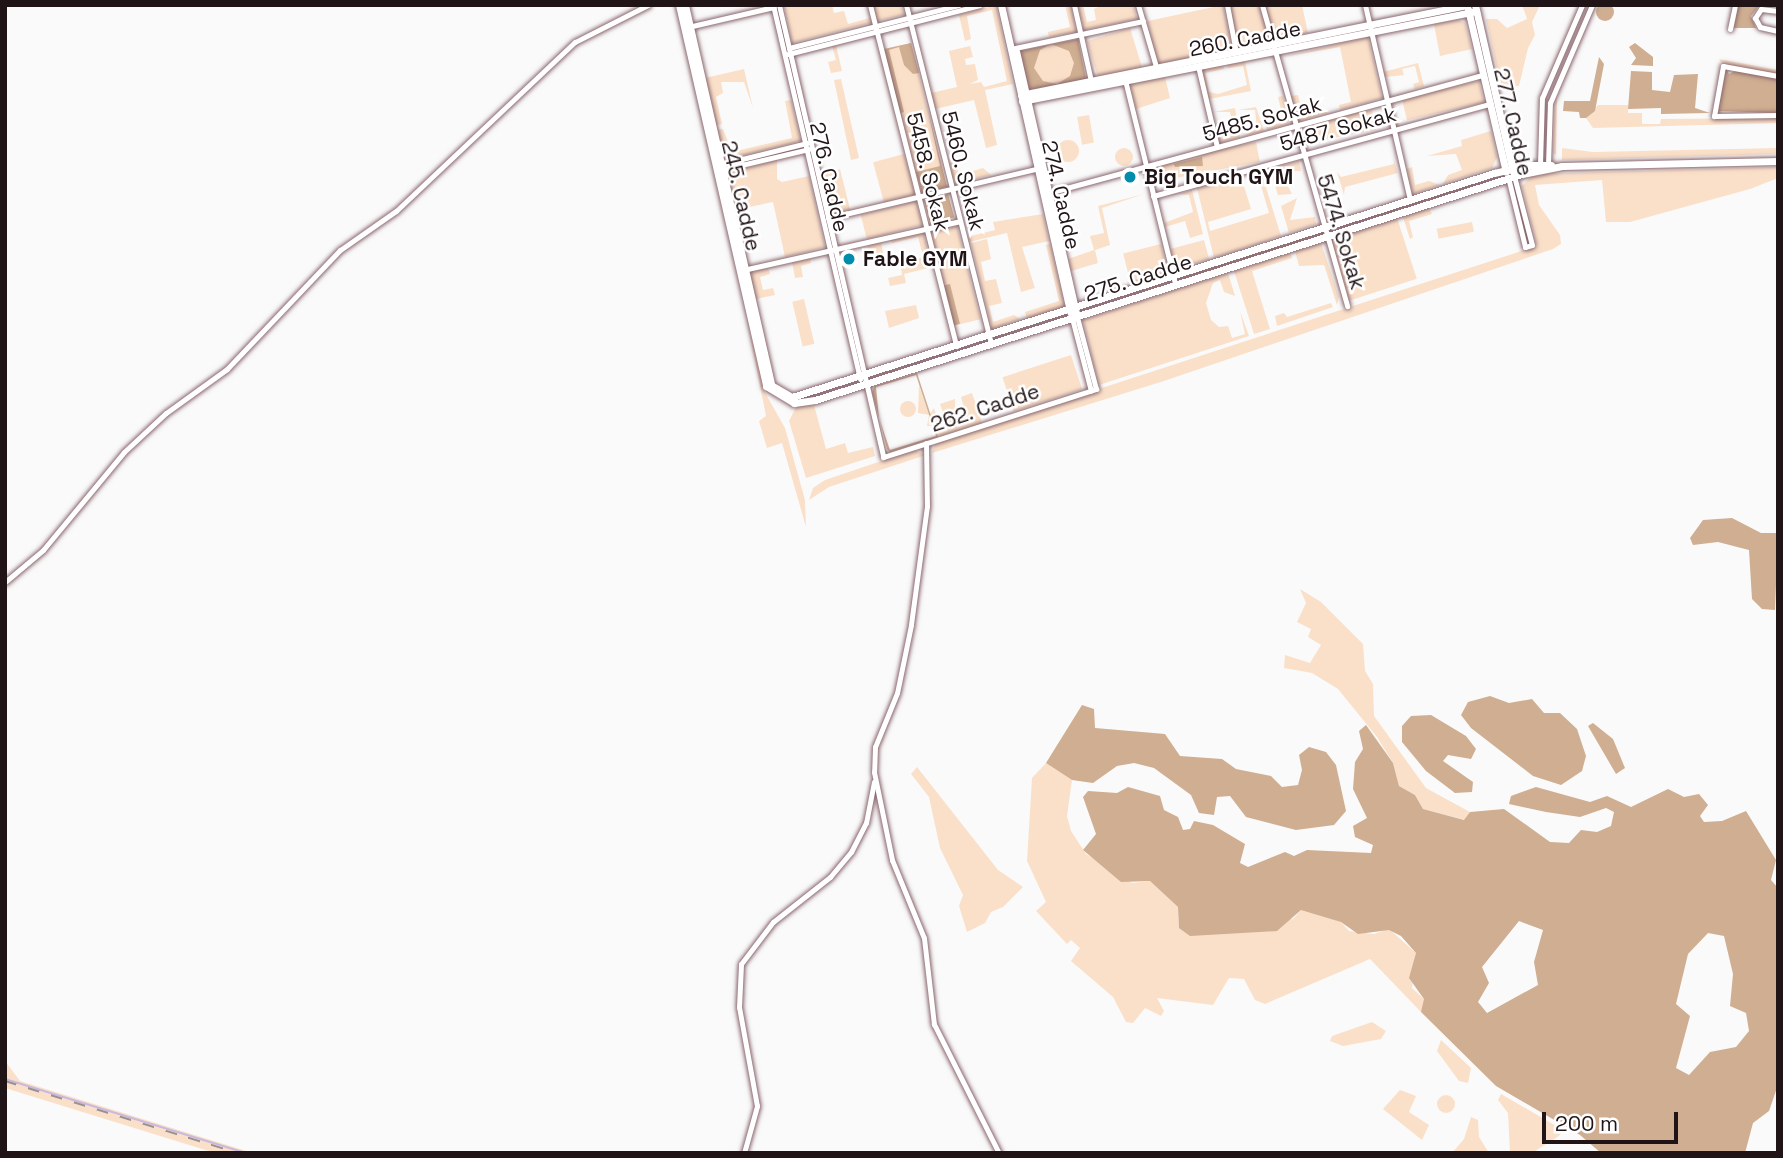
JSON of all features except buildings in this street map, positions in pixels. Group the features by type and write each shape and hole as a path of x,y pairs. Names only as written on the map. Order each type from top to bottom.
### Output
{"street":[{"path":"5,582 43,550 124,452 166,413 227,369 340,250 396,211 575,42 648,5"},
{"name":"245. Cadde","path":"679,5 687,27"},
{"name":"245. Cadde","path":"685,5 687,27 743,270 766,384 773,390"},
{"name":"5458. Sokak","path":"870,5 956,346"},
{"name":"5460. Sokak","path":"906,5 990,340"},
{"path":"787,51 959,5"},
{"path":"909,20 980,5"},
{"path":"1003,5 1015,48 1024,97"},
{"name":"274. Cadde","path":"1003,5 1073,314 1093,390"},
{"path":"1074,5 1091,81"},
{"path":"1138,5 1157,71"},
{"path":"1227,5 1236,52"},
{"name":"5474. Sokak","path":"1262,5 1322,232 1347,306"},
{"path":"1365,5 1410,200"},
{"path":"1544,164 1544,95 1582,5"},
{"path":"1544,164 1552,96 1592,5"},
{"path":"1730,29 1735,5"},
{"path":"687,27 776,6"},
{"name":"276. Cadde","path":"776,6 883,457"},
{"name":"260. Cadde","path":"1024,97 1091,81 1198,66 1275,47 1471,8"},
{"name":"277. Cadde","path":"1471,8 1483,75 1510,173"},
{"name":"277. Cadde","path":"1471,8 1529,246"},
{"path":"1778,11 1761,9 1755,18 1760,27 1778,31"},
{"path":"1015,48 1143,21"},
{"name":"260. Cadde","path":"1024,97 1125,80 1236,52 1275,47"},
{"path":"1198,66 1217,147"},
{"path":"1778,76 1723,66 1714,116 1778,115"},
{"name":"5485. Sokak","path":"1048,193 1483,75"},
{"path":"1125,80 1174,280"},
{"path":"1544,95 1552,96"},
{"name":"5487. Sokak","path":"1153,196 1490,104"},
{"path":"718,168 808,146"},
{"name":"276. Cadde","path":"808,146 828,218 832,249"},
{"path":"1510,173 1562,166 1778,161"},
{"path":"1510,173 1544,164 1562,166"},
{"path":"828,218 1040,168"},
{"name":"274. Cadde","path":"1040,168 1048,193 1073,314"},
{"name":"275. Cadde","path":"1322,232 1410,200 1510,173"},
{"name":"275. Cadde","path":"773,390 796,400 863,381 1510,173"},
{"path":"743,270 960,221"},
{"name":"275. Cadde","path":"863,381 956,346 990,340"},
{"name":"262. Cadde","path":"883,457 1093,390"},
{"path":"744,1153 757,1106 739,1007 741,964 774,922 830,877 851,852 866,822 874,772 874,750 897,693 911,625 927,506 926,443"},
{"path":"874,772 892,860 924,937 934,1024 999,1153"}],"shaded area":[{"path":"1605,3 1611,6 1614,12 1611,18 1605,21 1599,18 1596,12 1599,6"},
{"path":"784,5 832,5 834,13 844,11 848,24 870,18 871,23 792,43"},
{"path":"873,5 901,5 904,15 877,21"},
{"path":"996,5 1013,84 985,90 997,145 986,148 974,100 935,109 931,93 957,87 949,51 970,46 973,57 965,59 966,65 975,64 978,80 970,84 981,82 984,87 1007,81 992,10 967,16 971,39 965,41 959,15"},
{"path":"1065,5 1071,5 1076,32 1049,37 1048,32 1070,27"},
{"path":"1078,5 1083,5 1087,22 1096,20 1094,9 1102,5 1133,5 1137,19 1084,30"},
{"path":"1223,5 1232,49 1157,65 1148,21"},
{"path":"1230,5 1259,5 1270,41 1238,47"},
{"path":"1265,5 1302,5 1308,33 1275,40"},
{"path":"1522,5 1540,5 1532,22 1535,35 1528,48 1519,86 1501,87 1486,19 1497,19 1507,28 1527,19"},
{"path":"1738,5 1760,5 1751,16 1756,28 1734,28"},
{"path":"1458,20 1465,23 1472,49 1440,56 1434,24"},
{"path":"1130,28 1142,67 1099,80 1087,41"},
{"path":"1368,37 1382,98 1340,110 1339,105 1351,102 1340,47 1283,57"},
{"path":"1078,39 1086,79 1028,91 1020,50"},
{"path":"1078,39 1086,79 1029,90 1020,51 1049,45 1040,50 1034,68 1043,81 1057,84 1070,76 1074,63 1069,51 1052,44"},
{"path":"911,43 947,186 919,192 884,50"},
{"path":"911,43 919,73 913,74 904,65 899,47 889,50 904,112 900,113 884,49"},
{"path":"1635,43 1653,57 1653,66 1631,65 1636,58 1629,47"},
{"path":"836,45 842,71 831,73 828,62 836,60 832,46"},
{"path":"1599,57 1604,64 1595,111 1586,118 1580,118 1579,112 1563,111 1564,101 1590,101"},
{"path":"1719,59 1778,70 1778,74 1722,64"},
{"path":"1245,61 1251,91 1209,99 1202,69 1223,65 1224,69 1205,73 1209,92 1218,94 1247,85 1243,66 1228,68 1227,64"},
{"path":"1418,63 1424,86 1415,89 1413,84 1419,82 1415,66 1402,69 1404,75 1385,77 1383,72"},
{"path":"744,69 753,108 744,82 721,82 723,93 716,97 722,124 716,125 705,78"},
{"path":"1726,69 1729,74 1735,71 1778,78 1777,113 1718,111"},
{"path":"1631,71 1652,72 1652,90 1670,92 1674,75 1698,74 1695,108 1710,113 1661,114 1661,108 1628,109"},
{"path":"1165,77 1170,98 1136,109 1130,84"},
{"path":"841,79 859,158 851,160 834,80"},
{"path":"1479,81 1484,102 1407,120 1402,99"},
{"path":"1298,95 1303,115 1326,109 1327,113 1297,122 1291,96"},
{"path":"1283,96 1289,124 1267,130 1264,115 1269,126 1284,122 1278,97"},
{"path":"1555,99 1557,100 1556,155 1553,153"},
{"path":"791,100 801,141 724,160 717,130 723,129 732,152 792,138 785,101"},
{"path":"1598,105 1628,105 1628,113 1642,113 1642,124 1660,124 1661,119 1778,118 1778,123 1593,128 1586,118"},
{"path":"927,106 947,187 922,193 916,172 940,166"},
{"path":"1256,107 1264,131 1244,136 1257,129 1255,110 1238,110"},
{"path":"1235,108 1240,137 1220,143 1216,129 1221,139 1236,135 1230,112 1214,112"},
{"path":"1372,110 1376,130 1314,142 1310,122"},
{"path":"1089,115 1094,143 1082,145 1077,117"},
{"path":"1491,131 1497,157 1492,168 1443,184 1448,175 1462,170 1456,154 1427,156 1462,146 1461,140"},
{"path":"1068,140 1076,143 1079,151 1076,159 1068,162 1060,159 1057,151 1060,143"},
{"path":"1256,142 1260,162 1153,182 1149,163"},
{"path":"1124,148 1130,151 1133,157 1130,163 1124,166 1118,163 1115,157 1118,151"},
{"path":"1562,148 1593,152 1778,148 1778,154 1562,160"},
{"path":"904,154 915,195 884,203 873,162"},
{"path":"1202,157 1203,166 1175,167 1174,164"},
{"path":"1393,158 1398,173 1345,187 1344,195 1337,172 1341,177 1394,164"},
{"path":"777,160 777,179 782,182 809,176 825,247 785,257 773,202 735,210 727,173"},
{"path":"1299,161 1301,171 1282,171 1279,184 1288,186 1292,194 1278,195 1270,169"},
{"path":"955,162 959,175 983,168 991,175 954,184 949,163"},
{"path":"1412,167 1415,185 1429,181 1440,185 1413,194 1407,169"},
{"path":"1778,167 1778,178 1750,189 1630,222 1606,222 1602,180 1535,185 1539,205 1560,235 1561,244 1553,249 1164,381 932,453 936,442 1537,246 1522,186 1534,174"},
{"path":"840,169 850,210 832,214 822,174"},
{"path":"1261,171 1281,236 1214,258 1197,188 1241,176 1251,209 1208,222 1210,231 1269,213 1257,172"},
{"path":"1486,178 1486,181 1330,231 1329,229"},
{"path":"1192,190 1203,234 1190,238 1185,221 1165,227 1164,223 1193,212 1189,195 1178,194"},
{"path":"948,194 954,217 930,224 924,200"},
{"path":"1144,194 1102,208 1110,245 1095,250 1098,263 1071,271 1068,259 1094,250 1090,236 1104,233 1098,206"},
{"path":"1297,198 1290,220 1315,217 1316,224 1289,233 1281,206"},
{"path":"916,201 922,225 867,239 861,215"},
{"path":"1429,208 1432,214 1409,221 1413,237 1410,239 1403,217"},
{"path":"1043,214 1049,241 1022,247 1035,288 1021,292 1007,233 969,242 967,237 995,230 993,222"},
{"path":"1397,218 1417,279 1349,301 1329,240"},
{"path":"1472,222 1474,232 1439,239 1437,229"},
{"path":"957,226 980,319 954,326 931,233"},
{"path":"923,231 929,254 923,256 918,237 892,243 891,239"},
{"path":"1317,233 1179,280 1178,278"},
{"path":"987,239 991,259 981,262 985,281 996,279 1002,303 989,306 993,322 1014,315 1020,319 992,329 971,243"},
{"path":"1204,240 1209,259 1175,268 1170,249"},
{"path":"881,241 884,259 870,261 867,243"},
{"path":"1321,243 1339,297 1337,305 1324,265 1299,266 1295,251"},
{"path":"1050,244 1065,307 1027,319 1025,312 1059,301 1046,245"},
{"path":"1161,244 1168,273 1130,283 1123,253"},
{"path":"1290,253 1292,258 1252,271 1270,329 1254,334 1234,271"},
{"path":"929,256 932,267 904,274 906,283 890,286 888,278 902,275 900,263"},
{"path":"810,258 811,263 801,266 803,277 795,278 792,262"},
{"path":"768,268 770,274 760,277 763,290 773,288 775,295 756,299 749,272"},
{"path":"1228,273 1235,296 1224,292 1220,280 1213,283 1206,303 1211,320 1219,327 1228,326 1232,338 1245,334 1240,311 1249,336 1099,385 1083,320"},
{"path":"950,284 960,324 954,325 944,285"},
{"path":"804,299 814,344 803,347 792,302"},
{"path":"1331,303 1333,307 1277,326 1275,316 1284,313 1287,317"},
{"path":"916,305 919,318 889,328 885,311"},
{"path":"748,325 763,389 785,428 805,500 806,527 782,443 767,448 759,421 766,416"},
{"path":"1071,355 1082,389 1014,411 1003,377"},
{"path":"917,373 938,437 890,452 880,421 890,450 936,436 916,375 876,387 879,418 872,392 875,386"},
{"path":"919,385 933,426 927,426 929,415 918,413"},
{"path":"972,393 982,423 938,437 930,414 934,408 939,423 946,421 940,404 955,399 955,418 966,415 961,397"},
{"path":"905,401 911,401 916,409 914,415 905,417 900,412 900,406"},
{"path":"814,405 826,449 845,443 848,453 873,447 875,456 806,478 789,421 796,407"},
{"path":"914,450 926,455 829,487 809,500 813,488 825,480"},
{"path":"1732,518 1761,533 1778,533 1775,610 1762,609 1752,599 1749,550 1718,542 1693,545 1690,538 1703,520"},
{"path":"1300,589 1321,602 1363,644 1365,671 1373,684 1374,716 1426,788 1470,812 1465,820 1423,809 1415,795 1399,786 1393,763 1377,737 1338,689 1312,673 1284,668 1285,655 1310,663 1321,645 1308,637 1311,629 1297,622 1306,603"},
{"path":"1490,696 1509,703 1532,699 1544,713 1560,713 1577,729 1586,756 1582,771 1561,785 1533,776 1471,728 1461,715 1468,702"},
{"path":"1082,705 1094,709 1095,728 1165,734 1180,756 1222,759 1236,769 1271,776 1282,787 1298,785 1302,770 1299,755 1309,747 1326,752 1336,765 1346,811 1334,825 1296,830 1246,817 1230,796 1217,797 1214,815 1199,813 1191,795 1154,768 1134,763 1117,766 1093,783 1072,780 1046,763"},
{"path":"1431,715 1466,736 1476,749 1471,759 1448,755 1443,761 1473,782 1472,792 1455,793 1426,771 1402,742 1402,726 1411,716"},
{"path":"1593,723 1613,739 1625,768 1616,774 1588,726"},
{"path":"1366,725 1393,763 1399,786 1415,795 1423,809 1464,820 1470,812 1504,809 1550,842 1569,843 1581,830 1597,832 1611,826 1614,812 1606,808 1580,817 1546,812 1509,804 1511,796 1536,787 1590,802 1607,796 1631,807 1668,789 1684,797 1699,794 1708,805 1700,816 1704,822 1722,821 1746,811 1776,860 1771,880 1778,888 1778,1085 1769,1111 1753,1123 1745,1153 1601,1153 1580,1135 1496,1086 1421,1012 1424,999 1409,978 1416,953 1401,936 1389,930 1358,934 1341,922 1301,910 1277,931 1190,936 1179,928 1178,907 1150,881 1121,882 1083,850 1096,834 1083,797 1088,791 1117,793 1128,787 1160,796 1164,810 1178,817 1183,830 1190,829 1194,821 1213,825 1245,844 1240,863 1248,867 1285,852 1294,856 1307,850 1371,853 1373,845 1355,837 1353,826 1367,818 1353,789 1355,762 1363,749 1359,731","holes":["1519,921 1543,930 1534,962 1538,985 1487,1013 1478,1002 1489,983 1482,967","1708,933 1724,936 1733,974 1730,1006 1746,1013 1749,1031 1736,1047 1710,1052 1689,1075 1676,1068 1690,1016 1676,1004 1688,954"]},
{"path":"1046,763 1072,780 1067,816 1071,831 1086,854 1132,883 1150,881 1178,907 1179,928 1293,919 1301,910 1310,910 1341,922 1349,931 1374,934 1389,929 1416,953 1412,988 1424,999 1425,1007 1421,1012 1370,959 1265,1004 1255,1000 1244,979 1229,978 1213,1005 1157,998 1164,1011 1161,1016 1145,1008 1133,1023 1126,1022 1113,997 1071,961 1080,948 1071,940 1067,944 1036,911 1046,902 1027,861 1032,778"},
{"path":"917,767 998,870 1023,887 1003,907 991,912 985,923 967,932 959,906 963,895 940,848 929,797 911,774"},
{"path":"1372,1022 1386,1031 1381,1039 1343,1046 1330,1041 1332,1036"},
{"path":"1441,1040 1471,1068 1468,1083 1459,1081 1437,1051"},
{"path":"5,1061 20,1081 253,1153 215,1153 5,1088"},
{"path":"1400,1090 1416,1096 1409,1112 1429,1125 1422,1140 1383,1109"},
{"path":"1501,1094 1563,1130 1559,1136 1532,1153 1510,1153 1508,1113 1498,1100"},
{"path":"1446,1095 1452,1098 1455,1104 1452,1110 1446,1113 1440,1110 1437,1104 1440,1098"},
{"path":"1471,1117 1478,1120 1479,1137 1489,1153 1452,1153 1464,1139"}],"waterway":[{"path":"5,1079 245,1153"}],"railway":[{"path":"5,1081 238,1153"}],"place":[{"name":"Big Touch GYM","path":"1130,177"},
{"name":"Fable GYM","path":"849,259"}]}
